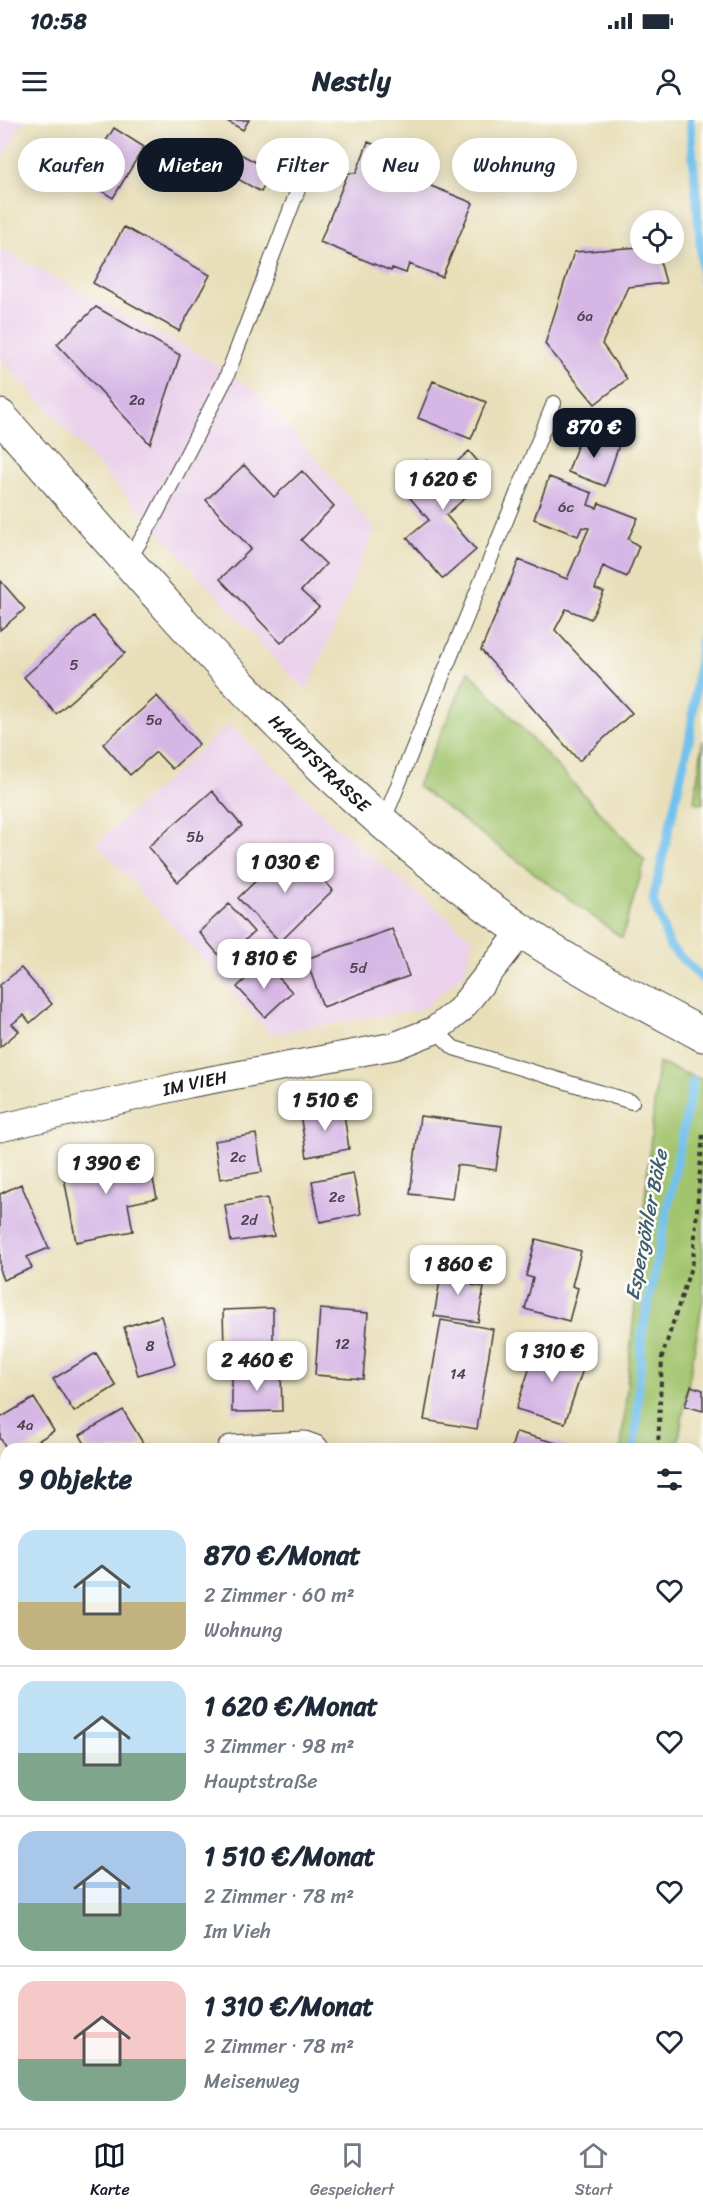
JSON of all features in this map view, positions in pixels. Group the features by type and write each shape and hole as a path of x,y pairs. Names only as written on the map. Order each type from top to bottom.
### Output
{"main road":[{"name":"HAUPTSTRASSE","path":"0,416 185,627 278,724 383,822 522,931 703,1035"}],"street":[{"name":"IM VIEH","path":"0,1128 189,1084 394,1046 435,1030 460,1010 522,931"}],"lane":[{"path":"128,561 153,520 226,378 297,192"},
{"path":"383,822 554,403"},
{"path":"435,1030 454,1048 632,1102"}],"path":[{"path":"658,1443 662,1357 693,1261 703,1132"}],"shaded area":[{"path":"0,120 24,120 0,164"},
{"path":"0,249 210,360 262,396 375,529 308,689 289,675 0,357"},
{"path":"229,724 340,830 473,939 464,973 423,1009 270,1034 97,843"}],"green space":[{"path":"469,671 645,861 622,938 417,786"},
{"path":"703,740 703,804 694,802"},
{"path":"658,1063 703,1080 703,1300 678,1443 622,1443"}],"building":[{"path":"225,120 249,120 243,130"},
{"path":"114,128 137,143 137,159 125,178 125,138 108,138"},
{"path":"244,156 256,162 256,189 244,182"},
{"path":"361,160 361,192 440,192 440,190 473,203 442,277 409,264 406,273 392,268 391,271 320,242 340,192 349,192 349,173 356,173"},
{"path":"103,192 117,192 113,198"},
{"path":"124,227 210,275 179,331 93,283"},
{"path":"630,248 630,264 661,264 666,283 628,287 602,344 627,379 595,404 545,344 574,252"},
{"path":"96,307 180,355 150,444 57,344"},
{"path":"433,381 486,402 471,439 418,418"},
{"path":"582,432 619,445 605,486 568,472"},
{"path":"469,451 490,476 446,515 476,550 443,579 407,538 429,520 399,485 427,460 441,476"},
{"path":"244,465 274,497 302,471 334,506 301,540 326,564 301,591 319,607 281,643 220,579 251,549 206,500"},
{"path":"549,477 592,493 588,505 597,508 599,503 638,518 628,539 639,546 627,577 603,566 595,589 604,592 591,619 566,609 555,630 632,713 579,761 481,650 519,560 567,579 589,528 582,527 578,536 534,519"},
{"path":"0,580 25,609 0,630"},
{"path":"93,616 125,653 56,714 24,677"},
{"path":"157,696 199,744 172,769 156,752 130,775 103,744"},
{"path":"212,791 242,826 178,882 148,847"},
{"path":"291,847 333,890 280,942 238,898"},
{"path":"229,904 254,932 223,960 199,932"},
{"path":"392,929 409,976 323,1007 306,959"},
{"path":"264,962 292,992 265,1017 237,987"},
{"path":"21,968 52,1004 30,1023 24,1015 12,1024 19,1031 0,1047 0,985"},
{"path":"343,1107 349,1149 307,1157 300,1114"},
{"path":"420,1116 502,1126 496,1170 457,1165 452,1199 410,1194"},
{"path":"256,1134 262,1172 220,1179 214,1141"},
{"path":"118,1156 119,1162 148,1156 157,1198 128,1204 133,1231 76,1242 62,1167"},
{"path":"353,1173 361,1214 320,1222 312,1181"},
{"path":"21,1184 49,1248 27,1257 32,1268 3,1280 0,1272 0,1194"},
{"path":"267,1198 274,1236 231,1242 225,1205"},
{"path":"536,1239 581,1251 572,1286 578,1288 569,1321 525,1309 533,1278 526,1276"},
{"path":"442,1268 473,1273 472,1285 484,1287 478,1322 434,1316"},
{"path":"273,1308 273,1348 224,1349 223,1310"},
{"path":"320,1309 368,1313 363,1379 315,1375"},
{"path":"161,1316 175,1364 138,1375 124,1327"},
{"path":"441,1320 493,1329 477,1429 424,1420"},
{"path":"538,1343 587,1357 565,1423 516,1409"},
{"path":"96,1353 116,1386 74,1412 53,1379"},
{"path":"281,1372 282,1411 232,1412 232,1373"},
{"path":"691,1386 703,1390 703,1411 685,1406"},
{"path":"34,1398 54,1431 35,1443 3,1443 0,1438 0,1418"},
{"path":"123,1410 143,1443 85,1443 80,1435"},
{"path":"516,1432 557,1443 513,1443"}],"waterway":[{"name":"Espergöhler Bäke","path":"690,120 703,280"},
{"name":"Espergöhler Bäke","path":"703,630 690,736 653,900 670,947 703,979"},
{"name":"Espergöhler Bäke","path":"635,1443 642,1335 693,1081"}]}
